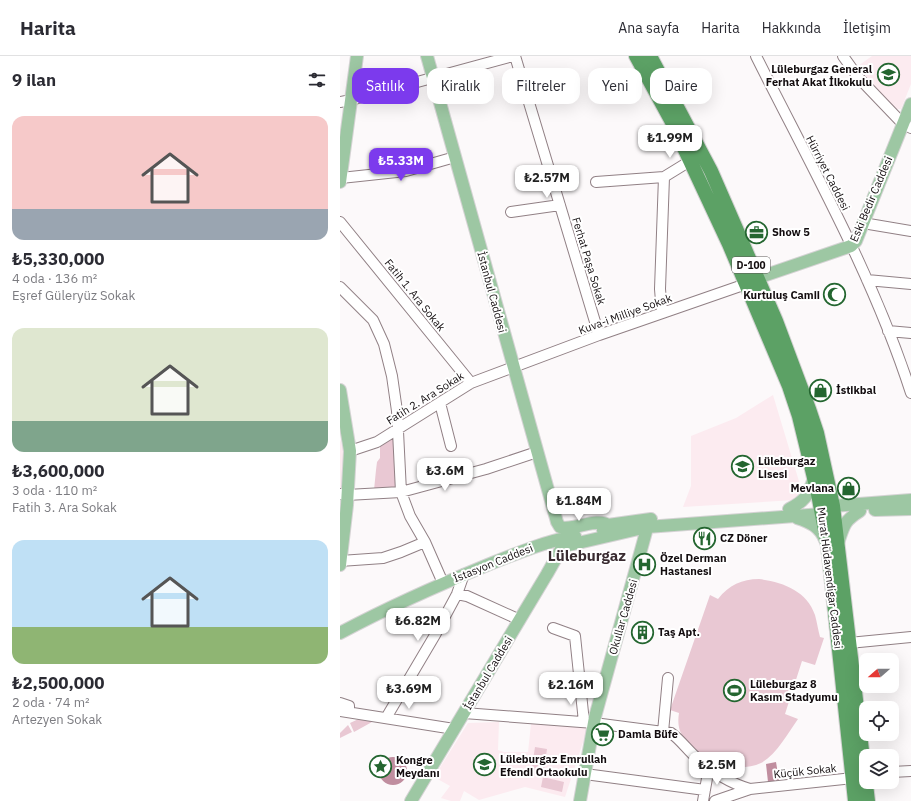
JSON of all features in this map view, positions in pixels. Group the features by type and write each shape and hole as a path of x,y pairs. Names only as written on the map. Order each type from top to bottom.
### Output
{"highway":[{"name":"Murat Hüdavendigar Caddesi","path":"636,56 672,122 729,244 776,321 809,409 821,451 829,483 827,510"},
{"name":"Murat Hüdavendigar Caddesi","path":"650,56 711,171 752,281 792,394 803,430 814,478 827,510 850,643 859,751"},
{"name":"Murat Hüdavendigar Caddesi","path":"833,545 859,759"},
{"name":"Murat Hüdavendigar Caddesi","path":"855,801 859,784"},
{"name":"Murat Hüdavendigar Caddesi","path":"865,789 868,801"}],"main road":[{"path":"340,180 346,101 357,56"},
{"name":"İstanbul Caddesi","path":"427,56 430,68"},
{"name":"İstanbul Caddesi","path":"411,801 547,574 560,551 562,537 440,104"},
{"name":"Eski Bedir Caddesi","path":"752,281 851,246 856,241 907,126 911,104"},
{"path":"340,390 350,451 343,494 347,505 340,565"},
{"path":"814,478 806,498 791,513 814,525 833,545 847,520 859,507 837,494 829,483"},
{"name":"İstasyon Caddesi","path":"340,633 464,574 537,545 562,537 606,529 608,525 791,513 859,507 911,500"},
{"name":"İstasyon Caddesi","path":"859,507 911,509"},
{"path":"562,537 648,523"},
{"name":"Okullar Caddesi","path":"580,801 585,774 589,723 648,523"}],"street":[{"path":"470,68 514,56"},
{"name":"Ferhat Paşa Sokak","path":"514,56 599,335"},
{"name":"Hürriyet Caddesi","path":"756,56 851,246 888,331 911,393"},
{"path":"843,56 858,78 907,126"},
{"path":"346,101 427,80"},
{"path":"340,180 406,170 455,157"},
{"path":"596,182 664,177 690,161"},
{"path":"662,313 660,289 664,177"},
{"path":"511,212 560,205"},
{"name":"Fatih 1. Ara Sokak","path":"340,222 471,383"},
{"path":"863,223 911,231"},
{"path":"866,280 911,284"},
{"name":"Kuva-i Milliye Sokak","path":"513,367 752,281"},
{"path":"340,287 373,320 384,344 392,376 398,429 401,492 410,516 425,542 443,583"},
{"path":"888,331 911,333"},
{"name":"Fatih 2. Ara Sokak","path":"350,451 377,442 471,383 513,367"},
{"path":"440,403 451,446"},
{"path":"343,494 401,492 486,469 537,452"},
{"path":"340,561 383,558 425,542"},
{"path":"386,718 435,635 457,594 464,574"},
{"path":"457,594 467,596 520,620"},
{"path":"553,628 575,636 580,686 589,723"},
{"path":"850,643 911,637"},
{"path":"663,732 668,678"},
{"path":"340,703 349,706 344,711"},
{"path":"344,711 454,729"},
{"path":"464,713 589,723 671,733 678,737 698,759 709,767 738,785 750,789"},
{"path":"704,801 709,767"},
{"path":"899,772 911,771"},
{"path":"585,774 705,790"},
{"name":"Küçük Sokak","path":"715,801 750,789 859,775"}],"shaded area":[{"name":"Lüleburgaz General Ferhat Akat İlkokulu","path":"872,56 911,56 911,84 901,109 896,109 877,90 858,66"},
{"name":"Lüleburgaz Lisesi","path":"773,395 801,488 795,500 683,507 691,486 691,436 736,418"},
{"path":"395,437 399,488 374,490 377,462 380,458 380,443"},
{"path":"340,439 344,452 342,491 340,491"},
{"name":"Lüleburgaz 8 Kasım Stadyumu","path":"759,579 785,585 800,594 811,607 815,615 820,637 824,638 815,665 802,661 785,714 798,719 782,743 767,759 754,766 737,767 721,765 705,759 698,754 685,739 679,729 679,713 670,710 710,595 718,599 722,594 736,584 747,580"},
{"path":"365,716 372,722 354,732 350,723"},
{"path":"499,722 498,750 504,752 528,752 531,724 588,727 565,797 525,787 479,800 464,791 460,801 451,801 441,798 450,786 434,777 468,723"},
{"path":"348,725 352,732 340,738 340,733"},
{"path":"535,747 547,749 543,776 531,774"},
{"path":"393,757 403,761 407,771 403,781 393,785 383,781 379,771 383,761"},
{"path":"776,762 779,780 768,782 766,764"},
{"path":"543,777 564,782 562,792 541,787"}],"place":[{"name":"Lüleburgaz General Ferhat Akat İlkokulu","path":"888,75"},
{"name":"Show 5","path":"757,232"},
{"name":"Kurtuluş Camii","path":"835,295"},
{"name":"İstikbal","path":"821,390"},
{"name":"Lüleburgaz Lisesi","path":"743,467"},
{"name":"Mevlana","path":"849,488"},
{"name":"CZ Döner","path":"705,538"},
{"name":"Özel Derman Hastanesi","path":"645,564"},
{"name":"Taş Apt.","path":"642,632"},
{"name":"Lüleburgaz 8 Kasım Stadyumu","path":"735,690"},
{"name":"Damla Büfe","path":"602,734"},
{"name":"Lüleburgaz Emrullah Efendi Ortaokulu","path":"484,765"},
{"name":"Kongre Meydanı","path":"380,766"}],"district":[{"name":"Lüleburgaz","path":"587,555"}]}
